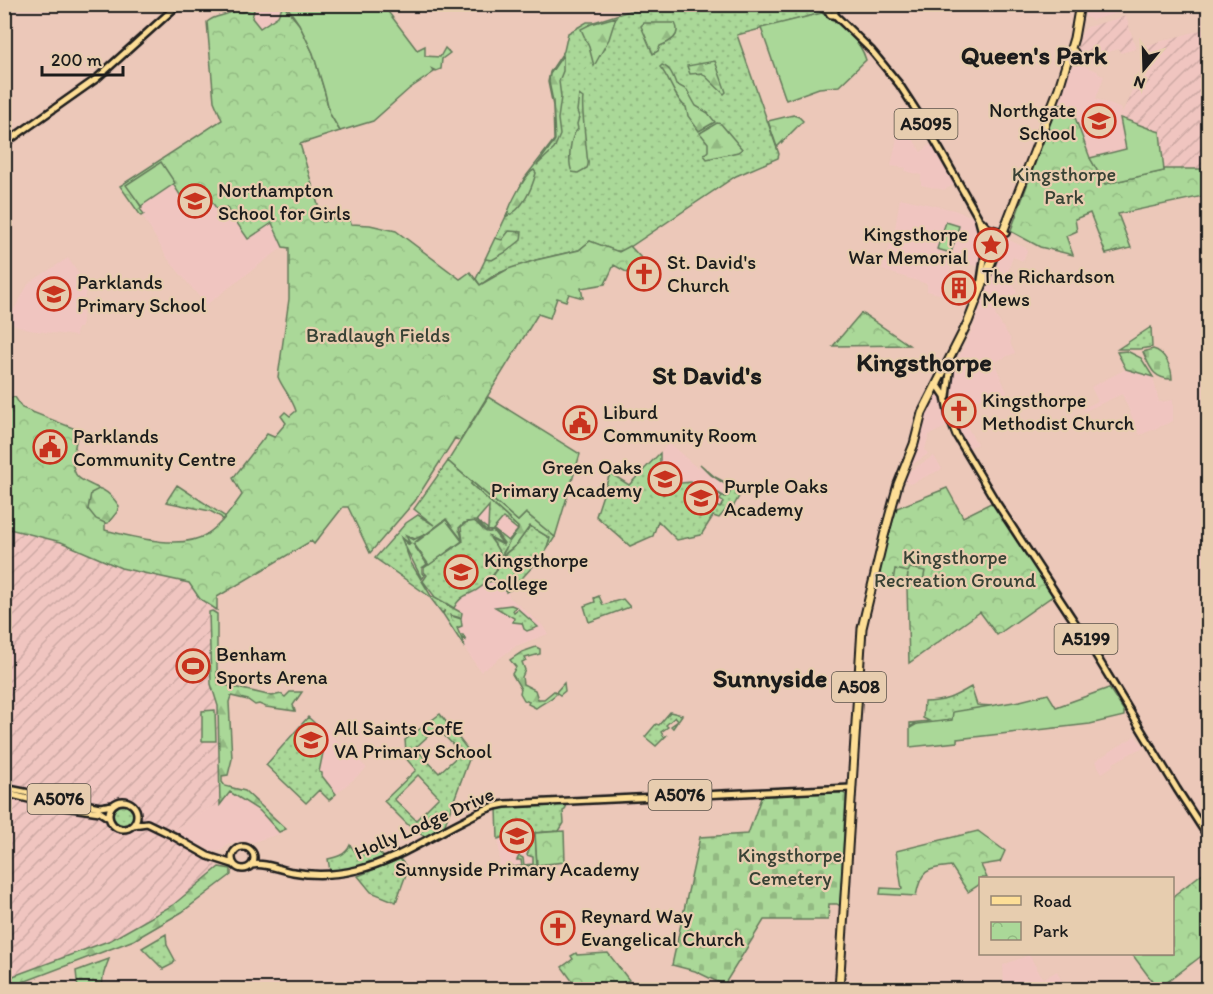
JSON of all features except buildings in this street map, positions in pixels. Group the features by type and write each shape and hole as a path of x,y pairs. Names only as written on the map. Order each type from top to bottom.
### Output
{"highway":[{"name":"A508","path":"839,990 863,623 898,484 922,416 969,330 1072,57 1081,24 1081,4"},
{"name":"A508","path":"1072,57 1081,4"},
{"name":"A508","path":"938,386 988,277"}],"main road":[{"path":"4,144 102,74 179,4"},
{"name":"A5095","path":"816,4 831,12 871,50 899,84 927,127 978,217 985,243 988,277"},
{"name":"A5095","path":"978,217 986,226 1004,234"},
{"path":"982,228 1004,234"},
{"name":"A5095","path":"978,295 985,257"},
{"name":"A5199","path":"946,402 951,363"},
{"name":"A5199","path":"938,386 944,394 956,435 996,502 1098,657 1177,789 1209,837"},
{"name":"Holly Lodge Drive","path":"252,865 262,864 309,874 355,871 389,859 483,810 505,804 852,788"},
{"path":"4,791 57,806 100,812 121,829 147,823"},
{"name":"A5076","path":"4,791 100,807 113,805"},
{"path":"109,818 113,805 118,801 126,801 133,804 136,811 137,818 133,825"},
{"path":"136,811 147,823 215,858 243,868 252,865 254,855"},
{"path":"215,858 221,858 237,848 246,847 251,849 262,864"},
{"path":"231,853 234,865"}],"shaded area":[{"path":"248,5 284,5 278,16 260,28 252,18 252,8"},
{"path":"1085,5 1131,5 1133,9 1092,20 1085,16"},
{"path":"1126,16 1136,49 1120,53 1119,49 1092,56 1090,62 1078,56 1076,53 1082,33 1087,27"},
{"path":"1208,28 1208,169 1164,169 1160,133 1120,118 1133,88 1148,74 1141,47"},
{"name":"Northgate School","path":"1077,64 1104,76 1096,99 1122,109 1120,118 1126,149 1090,158 1073,112 1057,102 1070,71"},
{"path":"905,126 921,152 932,143 955,184 944,190 921,185 921,175 905,171 906,168 891,166 898,133"},
{"name":"Northampton School for Girls","path":"244,167 283,247 206,305 168,259 145,220 120,186"},
{"path":"900,198 954,210 976,220 980,236 979,266 952,262 946,288 947,294 927,291 927,284 882,270 895,229"},
{"path":"1007,239 1026,248 1027,251 1023,261 1013,257 1004,282 1014,285 1017,293 1010,296 1013,304 998,303 995,315 1010,338 1015,353 994,362 1007,392 998,398 992,389 984,394 985,396 968,404 951,393 949,386 951,374 973,328"},
{"name":"Parklands Primary School","path":"68,258 86,285 81,328 77,328 76,336 29,330 7,322 29,283"},
{"path":"1128,368 1153,377 1159,402 1173,400 1173,421 1140,435 1122,394 1085,411 1084,408 1098,401 1091,387"},
{"path":"939,394 943,397 948,423 946,427 929,435 925,449 928,454 911,465 909,462 925,416"},
{"path":"966,414 969,423 966,425 977,444 968,448 952,419"},
{"name":"Purple Oaks Academy","path":"669,443 697,468 700,464 715,477 742,491 733,507 730,505 719,518 713,516 701,535 677,540 629,485"},
{"path":"934,456 942,469 910,484 903,481 906,473"},
{"name":"Kingsthorpe College","path":"472,482 518,521 555,537 545,553 508,591 509,597 542,625 548,634 516,646 481,672 429,597 375,557 414,509 434,525"},
{"path":"4,528 61,542 121,568 189,583 200,599 217,610 220,805 208,808 174,829 169,838 219,867 173,905 111,940 5,979"},
{"name":"All Saints CofE VA Primary School","path":"308,715 367,768 329,800 319,790 306,803 265,764"},
{"path":"1135,736 1145,746 1113,763 1114,765 1102,773 1095,761"},
{"path":"230,792 260,811 279,834 253,842 230,843 221,851 212,851 179,836 174,829 208,808 220,805"},
{"name":"Sunnyside Primary Academy","path":"497,808 557,809 564,831 535,834 537,865 500,868"},
{"path":"1029,955 1043,979 1057,971 1065,989 1004,989 1003,965"}],"green space":[{"path":"294,4 383,5 417,50 425,46 425,56 440,57 445,48 450,53 442,59 441,69 436,71 432,69 434,72 409,89 373,121 340,131 330,114 313,53 299,24 288,8"},
{"path":"729,4 807,4 822,13 737,35 779,154 778,158 736,176 624,251 615,251 590,241 579,250 536,260 496,274 480,285 476,279 524,179 554,140 553,106 548,82 550,72 564,51 568,33 587,22 629,11 676,10"},
{"name":"Bradlaugh Fields","path":"283,5 299,24 313,53 330,114 340,131 300,144 323,222 348,214 351,224 370,225 396,231 460,279 470,272 480,285 508,269 579,250 590,241 619,252 630,246 643,260 639,265 633,263 628,273 614,265 605,284 581,288 583,298 569,294 566,301 557,298 550,318 538,314 460,441 455,438 415,501 370,553 348,507 343,507 314,544 311,541 217,597 217,610 200,599 189,583 121,568 61,542 5,528 4,399 15,397 22,408 78,430 73,467 78,477 99,489 91,493 88,509 96,519 105,523 105,530 157,541 184,542 196,539 217,526 242,495 233,478 267,434 274,437 286,423 281,416 285,412 290,416 296,411 278,377 289,299 289,248 283,247 272,223 248,239 226,207 219,212 207,195 193,205 182,198 174,182 127,185 142,208 140,209 144,214 141,216 120,186 222,120 214,101 207,22 235,10 241,12 252,8 254,10 252,18 260,28 278,16"},
{"path":"822,13 854,39 866,60 839,86 819,88 786,100 761,28"},
{"path":"616,17 609,39 594,66 581,29"},
{"path":"644,23 675,23 677,32 671,40 660,46 653,54 641,26"},
{"path":"563,55 563,71 559,81 560,135 554,149 537,165 555,140 553,101 549,82 550,74"},
{"path":"715,61 726,92 724,94 702,73 690,74 687,66"},
{"path":"662,65 670,70 676,84 687,90 696,106 708,113 715,122 699,131 660,67"},
{"path":"579,95 583,98 588,163 587,168 578,173 572,172 570,157 571,144 578,129"},
{"name":"Kingsthorpe Park","path":"1057,102 1073,112 1090,158 1105,184 1164,171 1164,169 1208,169 1208,195 1118,214 1131,248 1106,254 1090,213 1075,219 1077,231 1066,236 1073,255 1040,247 1012,232"},
{"path":"793,115 803,121 777,147 768,121"},
{"path":"1120,118 1160,132 1164,171 1105,184 1090,158 1126,149"},
{"path":"717,123 721,124 742,149 707,159 704,155 708,151 708,143 700,133"},
{"path":"161,162 175,183 141,206 126,185"},
{"path":"534,170 536,173 526,198 518,209 507,216 526,177"},
{"path":"946,222 959,226 951,253 937,249"},
{"path":"509,231 522,232 521,240 492,260 485,259 495,238 502,240"},
{"path":"861,313 865,315 909,345 833,346"},
{"path":"1151,327 1152,347 1118,349"},
{"path":"1153,349 1161,353 1167,361 1172,379 1160,377 1150,367 1143,352"},
{"path":"1127,351 1141,358 1153,377 1126,369 1117,352"},
{"path":"488,397 580,454 555,537 526,513 518,521 448,461"},
{"path":"660,453 660,470 664,473 656,488 663,494 672,484 691,482 696,486 691,496 700,502 698,505 703,509 704,504 714,510 716,506 720,508 723,502 720,500 722,496 711,489 725,497 732,489 711,475 700,464 715,477 742,491 733,507 730,505 719,518 713,516 701,535 677,540 658,521 653,536 630,546 596,516 610,473 629,485"},
{"path":"448,461 518,527 518,530 502,554 503,556 517,544 530,526 550,538 545,553 513,588 506,592 505,586 493,581 488,582 500,565 500,555 497,568 489,580 460,599 454,608 435,597 423,581 427,575 424,568 463,541 446,519 415,539 406,535 409,543 401,537 411,563 431,596 462,613 461,618 450,615 451,618 452,616 461,619 462,626 457,628 466,641 461,637 465,648 443,614 445,610 442,613 429,596 375,558 406,523 418,515 434,525 414,509","holes":["489,506 488,529 477,521 485,530 492,531 503,518 518,530 508,541 494,530 504,543 503,545 491,539 490,537 503,544 493,531 490,532 485,531 474,521"]},
{"path":"472,482 518,521 526,513 555,537 546,551 550,538 530,526 517,544 502,556 518,527 471,484"},
{"path":"177,485 226,517 223,520 210,511 166,502"},
{"path":"93,487 108,494 119,506 108,523 99,524 88,511 88,498"},
{"name":"Kingsthorpe Recreation Ground","path":"947,488 963,517 993,502 1054,595 997,635 980,612 909,663 907,587 890,583 891,579 879,575 897,508"},
{"path":"446,520 462,541 429,565 414,544"},
{"path":"424,535 413,544 427,564 422,568 422,573 425,575 422,579 401,538 409,545 406,536 413,540"},
{"path":"910,568 925,571 922,586 907,583 908,574 906,583 893,581 895,569 908,572"},
{"path":"599,596 603,605 623,599 630,607 589,622 584,606 595,602 594,598"},
{"path":"511,605 516,607 514,612 518,609 538,627 527,631 522,623 513,622 514,618 495,607"},
{"path":"209,612 217,614 217,679 221,684 272,696 281,694 285,697 290,692 302,692 293,705 295,711 255,705 248,700 231,696 229,702 232,759 228,775 222,776 222,782 225,786 245,791 286,829 279,832 260,811 230,792 220,805 218,706 211,684"},
{"path":"536,647 540,649 540,654 525,658 526,660 522,662 525,670 522,677 523,684 535,690 538,699 544,699 554,691 556,692 564,683 565,691 560,695 557,693 536,708 528,704 529,702 524,700 520,693 521,689 512,674 516,667 510,660"},
{"path":"971,687 977,705 993,706 953,720 915,724 910,727 910,723 929,721 923,718 924,702 949,698"},
{"path":"1109,688 1124,711 1124,716 1090,724 957,739 957,742 910,747 910,728 917,724 952,720 953,712 1048,694 1056,707"},
{"path":"215,710 216,741 202,741 202,711"},
{"path":"670,712 682,715 678,721 675,717 666,725 668,727 661,732 664,737 667,735 656,746 645,737"},
{"path":"440,714 471,754 444,827 425,837 408,825 384,801 416,770 403,755 406,751 405,740","holes":["437,728 461,753 439,773 415,748","418,775 439,797 416,820 394,799"]},
{"name":"All Saints CofE VA Primary School","path":"308,717 320,728 312,737 324,748 319,772 336,794 329,800 319,790 306,803 266,765"},
{"name":"Kingsthorpe Cemetery","path":"815,792 846,795 840,906 829,904 828,920 764,920 724,985 695,971 672,965 700,837 748,834 762,795"},
{"path":"122,802 127,803 133,809 133,819 127,825 122,826 117,825 111,819 110,814 111,809 117,803"},
{"name":"Sunnyside Primary Academy","path":"567,804 563,811 564,823 559,831 533,833 532,839 535,833 537,865 516,867 522,866 521,860 517,860 519,856 523,858 524,865 533,864 533,857 527,855 532,841 516,837 517,833 498,839 497,808"},
{"path":"564,831 565,862 537,865 535,833"},
{"path":"978,831 1005,851 1000,862 981,865 987,877 979,877 979,885 968,892 951,866 926,872 920,881 916,896 880,894 881,888 902,889 896,851"},
{"path":"373,844 384,857 360,866 330,871 328,859 344,853 350,845 358,855"},
{"path":"400,859 408,869 396,902 371,892 358,876"},
{"path":"219,867 231,869 231,875 182,912 134,940 5,989 5,979 111,940 173,905"},
{"path":"1208,869 1208,951 1158,989 1133,955 1174,955 1174,895"},
{"path":"166,934 167,945 175,960 173,964 163,969 142,948"},
{"path":"576,953 577,955 608,953 629,980 611,989 578,989 562,967 573,959 571,956"},
{"path":"109,959 103,977 103,989 78,989 76,971"}],"place":[{"name":"Northgate School","path":"1099,121"},
{"name":"Northampton School for Girls","path":"195,201"},
{"name":"Kingsthorpe War Memorial","path":"991,245"},
{"name":"St. David's Church","path":"644,274"},
{"name":"The Richardson Mews","path":"959,288"},
{"name":"Parklands Primary School","path":"54,294"},
{"name":"Kingsthorpe Methodist Church","path":"959,411"},
{"name":"Liburd Community Room","path":"580,423"},
{"name":"Parklands Community Centre","path":"50,447"},
{"name":"Green Oaks Primary Academy","path":"665,479"},
{"name":"Purple Oaks Academy","path":"701,498"},
{"name":"Kingsthorpe College","path":"461,572"},
{"name":"Benham Sports Arena","path":"193,666"},
{"name":"All Saints CofE VA Primary School","path":"311,740"},
{"name":"Sunnyside Primary Academy","path":"517,836"},
{"name":"Reynard Way Evangelical Church","path":"558,928"}],"district":[{"name":"Queen's Park","path":"1034,55"},
{"name":"Kingsthorpe","path":"924,362"},
{"name":"St David's","path":"707,375"},
{"name":"Sunnyside","path":"770,678"}]}
